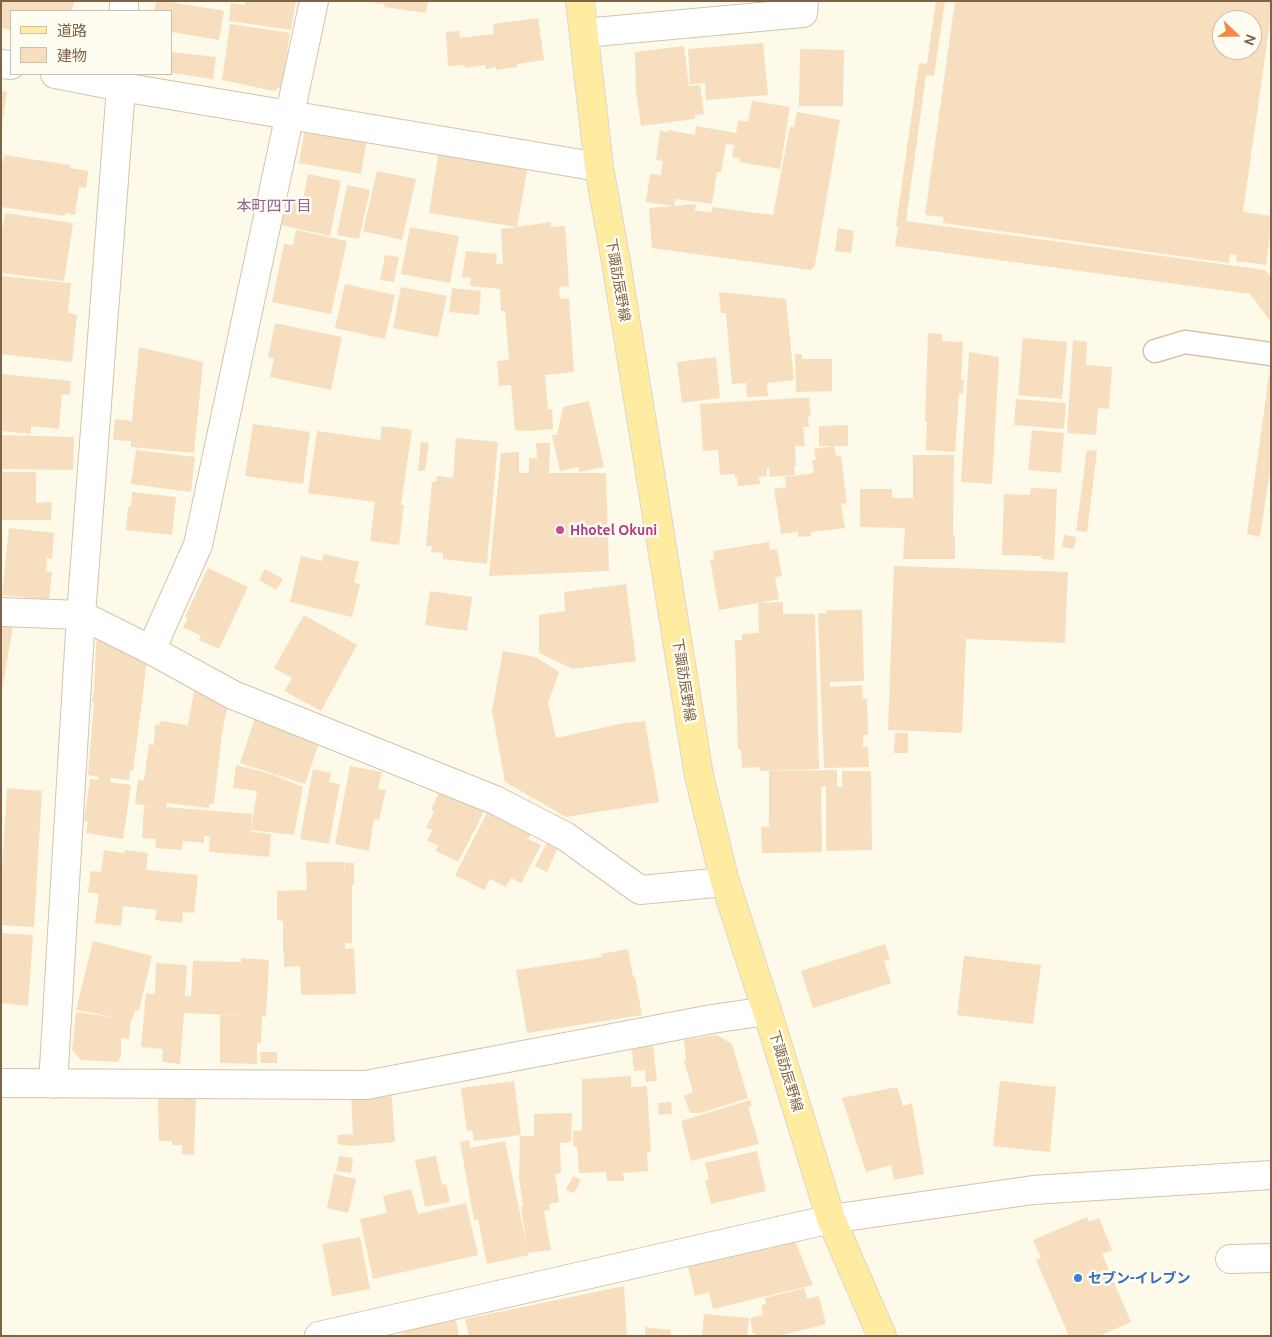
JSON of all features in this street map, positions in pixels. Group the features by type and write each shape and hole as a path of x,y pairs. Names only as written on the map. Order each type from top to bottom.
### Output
{"main road":[{"name":"下諏訪辰野線","path":"580,1 598,167 616,262 699,776 725,882 832,1219 882,1336"}],"street":[{"path":"151,650 198,545 314,1"},
{"path":"584,33 802,13 804,1"},
{"path":"65,75 122,80 290,114 598,167"},
{"path":"53,1084 81,615 122,80"},
{"path":"1,612 81,615 151,650 233,695 495,800 566,836 640,890 725,882"},
{"path":"1,1083 366,1084 712,1019 767,1011"},
{"path":"319,1336 832,1219 1033,1190 1271,1175"},
{"path":"1230,1259 1271,1258"}],"lane":[{"path":"1154,351 1185,342 1271,354"}],"building":[{"path":"1,1 74,1 72,10 10,10 10,30 1,28"},
{"path":"156,1 165,1 224,11 219,40 172,32 172,10 154,10"},
{"path":"245,1 296,1 291,30 229,21 231,3 245,5"},
{"path":"375,1 428,1 426,13 384,7 385,4 375,3"},
{"path":"936,1 945,1 934,76 926,75 906,221 1265,270 1271,278 1271,322 1250,294 895,246 898,227 896,226 919,63 927,64"},
{"path":"955,1 1271,1 1271,15 1243,212 1271,216 1266,265 1236,261 1237,255 1230,254 1229,263 943,223 944,217 925,215"},
{"path":"538,18 544,60 517,64 517,67 496,70 496,67 486,69 485,65 465,68 465,65 448,66 446,32 459,31 460,38 494,34 493,24"},
{"path":"230,24 290,33 282,86 274,91 222,80"},
{"path":"763,43 768,95 706,100 705,83 690,84 688,49"},
{"path":"684,46 689,86 700,85 704,114 695,115 695,119 641,126 636,91 635,52"},
{"path":"800,49 844,50 843,106 799,106"},
{"path":"172,52 216,57 213,79 172,73"},
{"path":"1,91 7,92 2,124 1,124"},
{"path":"752,101 790,107 780,169 739,162 740,158 732,157 734,145 726,144 721,172 717,172 712,204 676,199 674,206 646,202 650,174 661,175 663,161 656,160 660,131 667,132 668,130 695,135 696,126 736,133 738,120 748,122"},
{"path":"797,112 840,120 815,265 811,270 652,248 649,208 696,204 695,211 712,212 712,207 773,215 790,126 794,127"},
{"path":"305,128 367,139 361,174 299,163"},
{"path":"439,150 528,165 517,227 429,213"},
{"path":"4,155 70,165 70,168 88,171 86,188 79,187 75,215 65,213 65,216 1,207 1,172"},
{"path":"377,171 416,179 402,240 363,231"},
{"path":"308,174 341,181 330,236 281,225 286,200 302,204"},
{"path":"347,185 370,190 359,239 337,235"},
{"path":"5,213 73,223 64,281 1,273 1,238"},
{"path":"551,222 551,227 565,226 569,286 559,287 560,299 569,298 574,372 545,375 548,410 552,409 553,429 515,430 511,385 499,386 497,361 509,360 505,311 501,311 500,289 470,286 471,278 462,277 466,251 497,254 496,264 503,264 501,229"},
{"path":"410,227 459,236 450,283 401,274"},
{"path":"838,228 854,231 851,253 835,251"},
{"path":"296,230 347,241 331,314 272,302 284,244 293,245"},
{"path":"385,255 399,257 394,282 380,280"},
{"path":"1,276 71,283 68,313 77,315 72,362 1,354"},
{"path":"345,284 395,295 385,339 335,328"},
{"path":"401,287 447,296 438,337 393,328"},
{"path":"452,288 481,291 479,315 449,312"},
{"path":"719,292 786,299 794,380 767,383 768,396 747,397 746,383 732,384 726,313 721,313"},
{"path":"275,323 342,337 331,390 270,377 274,359 268,357"},
{"path":"928,333 942,334 942,341 963,342 961,380 964,380 963,394 959,393 955,452 926,450"},
{"path":"1023,338 1067,342 1062,399 1018,395"},
{"path":"1073,340 1087,342 1086,365 1112,367 1109,409 1098,408 1096,435 1067,433"},
{"path":"139,347 203,362 194,453 131,447 131,441 113,440 115,419 132,421"},
{"path":"969,352 999,357 992,484 961,482"},
{"path":"795,354 802,354 802,359 832,359 832,391 796,392"},
{"path":"716,357 720,398 682,403 677,362"},
{"path":"1270,368 1271,464 1260,537 1247,534"},
{"path":"1,374 71,381 70,395 62,394 59,429 31,426 31,434 1,431"},
{"path":"809,398 811,416 808,416 809,427 803,427 805,446 795,446 795,475 770,477 769,468 767,468 767,476 759,477 760,484 738,486 735,474 720,475 718,450 703,451 700,404"},
{"path":"1016,399 1066,403 1064,429 1014,425"},
{"path":"589,401 604,467 579,472 579,467 560,471 552,435 557,435 563,407"},
{"path":"253,424 310,432 303,484 245,476"},
{"path":"848,425 848,446 819,446 819,426"},
{"path":"382,426 412,430 401,505 404,505 399,545 370,541 375,502 308,493 317,431 380,440"},
{"path":"1032,430 1064,433 1061,473 1028,470"},
{"path":"1,435 74,437 73,470 1,469"},
{"path":"456,438 498,442 487,564 443,559 443,553 431,552 432,546 426,546 432,482 436,482 437,476 453,478"},
{"path":"421,442 429,443 425,471 418,471"},
{"path":"536,443 550,443 549,473 606,473 609,571 489,576 501,453 519,452 519,473 529,473 529,458 537,458"},
{"path":"834,446 836,456 841,456 847,503 841,504 845,528 811,532 811,536 798,537 798,532 781,534 774,489 786,487 785,477 814,473 812,460 816,460 814,449"},
{"path":"136,450 195,457 191,492 131,484"},
{"path":"1087,450 1097,451 1087,532 1076,531"},
{"path":"913,455 954,455 953,536 955,536 955,559 903,559 905,528 860,527 860,489 892,489 892,498 913,498"},
{"path":"1,472 36,472 36,503 52,502 51,520 1,520"},
{"path":"1031,488 1057,489 1054,560 1042,559 1041,556 1002,555 1004,494 1030,495"},
{"path":"132,492 176,497 172,535 126,530 128,507 131,507"},
{"path":"9,528 54,533 52,559 47,558 46,571 52,572 49,600 2,595"},
{"path":"1064,535 1076,537 1074,549 1062,547"},
{"path":"769,542 770,550 777,549 782,576 775,577 779,599 719,610 710,560 714,559 713,551"},
{"path":"324,554 359,562 354,583 360,584 352,617 290,602 301,556 322,561"},
{"path":"894,566 1068,572 1065,643 966,639 962,733 888,730"},
{"path":"208,568 248,587 219,649 199,640 201,636 183,627 188,618 185,617"},
{"path":"265,569 283,579 276,590 259,580"},
{"path":"626,584 636,661 573,669 539,653 539,615 565,611 564,592"},
{"path":"430,591 472,597 467,631 425,625"},
{"path":"783,602 783,614 815,614 819,769 760,771 760,767 742,768 741,749 738,749 735,640 742,640 742,634 759,633 758,603"},
{"path":"826,610 862,610 864,681 830,682 830,687 862,685 863,699 867,699 868,735 863,735 863,747 868,747 869,767 824,768 818,613 827,613"},
{"path":"304,615 357,645 321,711 284,691 292,678 274,668"},
{"path":"1,624 13,626 2,690 1,690"},
{"path":"97,638 111,641 110,646 125,649 147,661 133,771 130,770 129,780 111,778 110,782 131,785 123,839 86,833 88,821 84,821 90,779 98,780 99,777 88,775"},
{"path":"503,651 536,657 559,672 548,703 556,738 624,723 645,721 659,802 566,817 505,782 492,711"},
{"path":"194,691 229,700 222,733 214,804 209,804 209,808 167,803 166,807 252,814 251,832 271,834 269,857 209,852 210,838 208,836 204,836 204,843 183,841 182,850 155,848 156,839 142,838 144,806 156,807 135,804 138,780 144,780 149,744 154,745 155,725 159,725 161,721 188,725"},
{"path":"257,712 322,734 305,784 240,763"},
{"path":"895,733 908,733 908,753 894,753"},
{"path":"236,765 271,774 303,787 294,835 251,830 257,791 233,788"},
{"path":"350,766 382,772 378,789 386,790 379,820 374,819 369,851 335,844"},
{"path":"313,769 331,773 329,782 340,784 329,844 300,839"},
{"path":"837,770 837,787 842,787 842,771 871,771 872,850 826,851 826,786 821,787 822,852 762,853 761,827 769,826 769,771"},
{"path":"442,786 486,808 458,862 436,851 438,846 427,840 433,830 426,828 434,812 431,810"},
{"path":"7,788 42,791 34,927 1,925 1,885"},
{"path":"489,809 532,832 528,839 541,845 521,883 511,878 506,887 490,879 484,890 455,875"},
{"path":"548,840 559,845 547,872 535,866"},
{"path":"104,850 124,853 125,850 148,853 146,870 198,875 194,913 183,912 182,923 155,920 157,910 123,906 121,926 95,923 99,894 88,892 91,871 101,872"},
{"path":"306,862 344,862 344,874 345,863 354,863 352,943 345,943 345,949 354,948 356,994 301,995 300,966 284,967 283,921 277,920 277,891 307,890"},
{"path":"1,933 33,935 28,1006 1,1003"},
{"path":"93,941 152,956 139,1011 135,1010 131,1020 129,1039 121,1038 121,1056 118,1062 81,1060 72,1050 76,1012 119,1018 76,1010"},
{"path":"885,944 890,959 884,961 891,983 813,1008 801,971"},
{"path":"628,949 642,1015 527,1033 516,970 602,957 601,954"},
{"path":"964,956 1041,965 1033,1024 957,1015"},
{"path":"241,958 269,960 266,1017 262,1016 261,1043 257,1043 257,1064 220,1063 220,1015 255,1016 184,1013 180,1064 162,1062 163,1049 141,1047 146,993 155,994 156,963 187,965 185,996 191,996 193,961 241,962"},
{"path":"717,1035 732,1044 748,1098 701,1113 690,1113 684,1096 693,1092 684,1061 686,1060 684,1040"},
{"path":"653,1046 657,1081 646,1082 645,1070 634,1071 632,1049"},
{"path":"260,1052 277,1052 277,1063 261,1063"},
{"path":"631,1076 631,1087 647,1086 651,1151 647,1152 648,1171 623,1173 624,1181 607,1181 606,1172 579,1173 577,1146 573,1146 573,1131 582,1130 582,1079"},
{"path":"514,1081 521,1135 474,1141 472,1130 467,1131 461,1088"},
{"path":"1000,1081 1056,1087 1050,1152 993,1146"},
{"path":"897,1087 903,1106 912,1103 924,1174 894,1180 891,1165 866,1172 842,1098"},
{"path":"391,1088 395,1142 352,1146 337,1144 338,1135 353,1134 351,1092"},
{"path":"158,1098 196,1099 194,1155 182,1154 182,1145 172,1145 172,1141 159,1141"},
{"path":"750,1100 752,1106 748,1107 759,1144 691,1161 681,1121"},
{"path":"671,1102 672,1114 659,1115 658,1103"},
{"path":"572,1113 571,1142 560,1143 561,1173 555,1174 559,1202 549,1204 550,1210 544,1211 551,1250 528,1253 529,1255 487,1264 478,1219 474,1220 460,1142 469,1140 470,1148 505,1141 527,1247 519,1178 520,1136 534,1136 534,1114"},
{"path":"757,1151 766,1191 711,1204 705,1180 709,1179 705,1163"},
{"path":"339,1156 353,1158 351,1173 336,1171"},
{"path":"436,1156 442,1185 446,1184 450,1202 425,1207 415,1160"},
{"path":"334,1174 356,1179 348,1213 327,1208"},
{"path":"573,1176 581,1180 574,1193 566,1190"},
{"path":"411,1189 418,1214 466,1203 478,1255 373,1279 360,1219 387,1213 383,1196"},
{"path":"1087,1217 1089,1222 1099,1218 1112,1250 1102,1254 1131,1322 1099,1336 1069,1336 1036,1260 1041,1258 1033,1240"},
{"path":"793,1236 813,1285 713,1309 709,1292 695,1296 687,1262"},
{"path":"360,1237 370,1289 332,1296 322,1244"},
{"path":"624,1286 627,1336 469,1336 465,1319"},
{"path":"804,1288 807,1299 819,1296 826,1324 778,1336 756,1336 753,1333 750,1318 763,1315 762,1305 766,1304 765,1298"},
{"path":"704,1314 749,1318 747,1336 702,1336"},
{"path":"444,1317 446,1323 456,1320 459,1336 397,1336 404,1333 402,1327"},
{"path":"645,1327 671,1330 671,1336 645,1336"}],"place":[{"name":"Hhotel Okuni","path":"560,530"},
{"name":"セブン-イレブン","path":"1078,1278"}],"district":[{"name":"本町四丁目","path":"274,206"}]}
